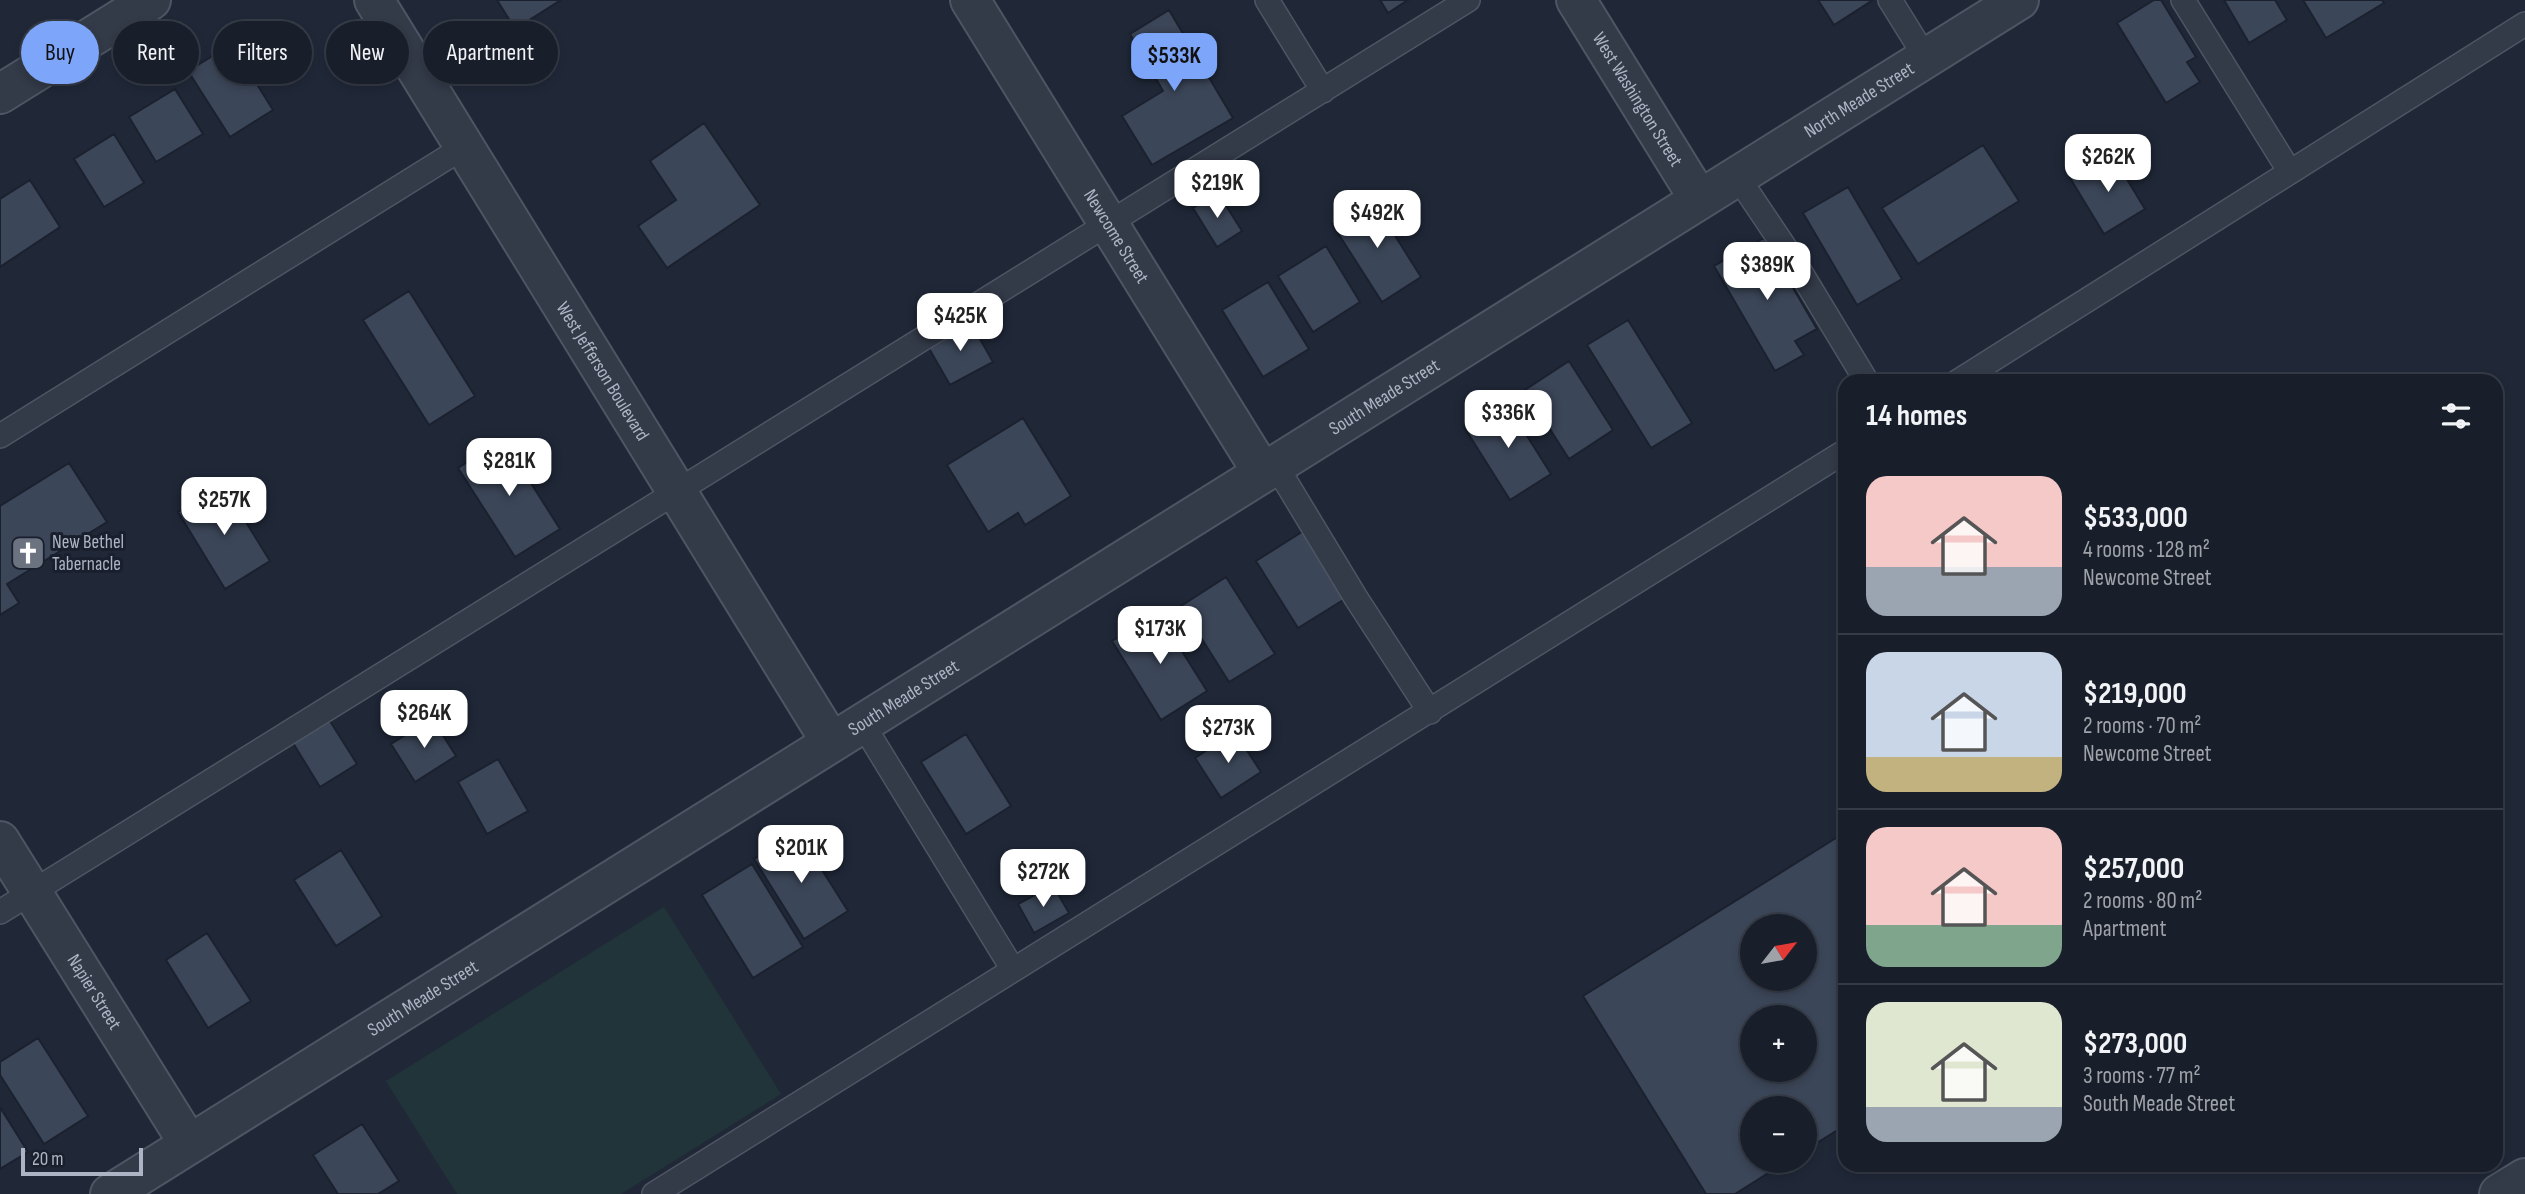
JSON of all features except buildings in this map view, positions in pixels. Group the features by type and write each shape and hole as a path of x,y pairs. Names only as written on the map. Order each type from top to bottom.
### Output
{"street":[{"path":"0,94 151,0"},
{"name":"West Jefferson Boulevard","path":"374,0 676,491 846,732"},
{"name":"Newcome Street","path":"971,0 1108,222 1269,468"},
{"name":"West Washington Street","path":"1576,0 1699,200"},
{"name":"North Meade Street","path":"1699,200 2019,0"},
{"name":"South Meade Street","path":"110,1194 1699,200"},
{"name":"Napier Street","path":"0,841 189,1144"},
{"path":"2499,1194 2525,1178"}],"lane":[{"path":"1267,0 1323,91"},
{"path":"0,912 1468,0"},
{"path":"1891,0 1926,58"},
{"path":"2183,0 2290,172"},
{"path":"1970,374 2525,24"},
{"path":"0,436 464,147"},
{"path":"1737,176 1792,258 1862,374"},
{"path":"654,1194 1012,968 1430,712 1838,456"},
{"path":"1269,468 1430,712"},
{"path":"846,732 1012,968"}],"green space":[{"path":"664,907 781,1094 621,1194 457,1194 386,1081"}],"place":[{"name":"New Bethel Tabernacle","path":"28,553"}]}
